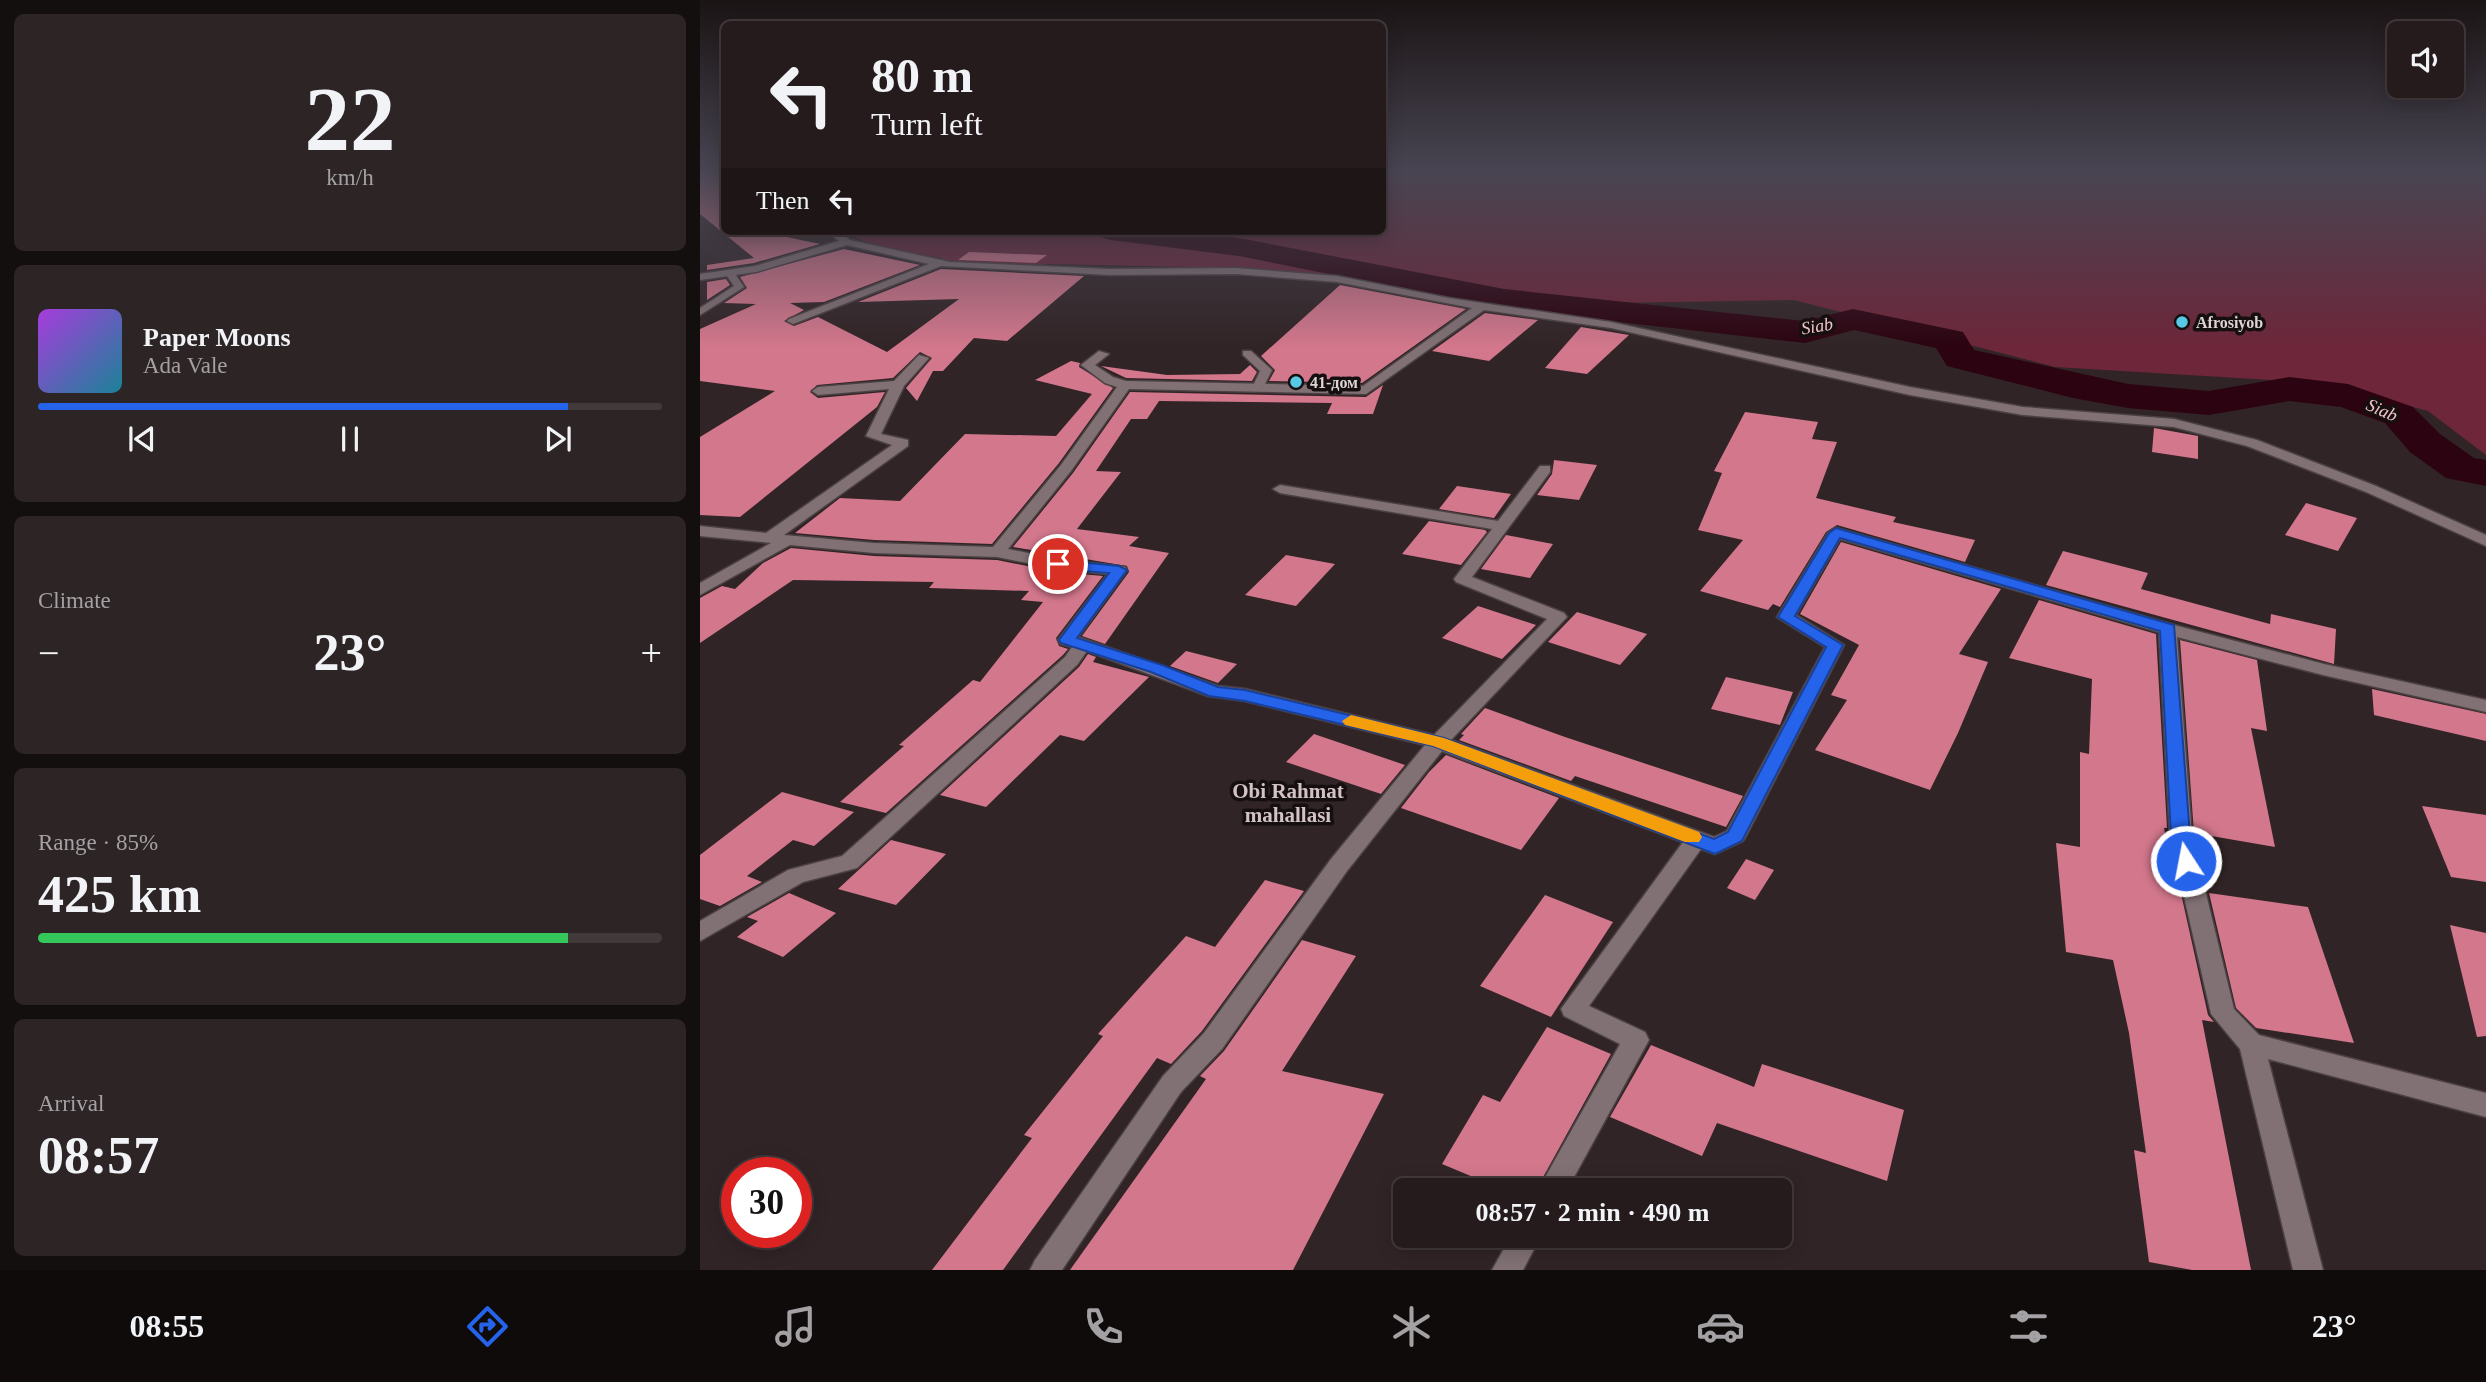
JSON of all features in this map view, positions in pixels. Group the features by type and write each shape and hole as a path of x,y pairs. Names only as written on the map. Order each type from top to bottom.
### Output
{"street":[{"path":"837,235 847,242 940,263 1111,272 1283,274 1336,279 1624,327 1910,391 1934,393 2023,411 2175,423 2264,447 2371,489 2486,541"},
{"path":"700,277 756,269 847,242"},
{"path":"793,321 940,263"},
{"path":"1103,354 1087,365 1109,380 1125,385 1366,390 1483,305"},
{"path":"772,536 903,443 873,436 898,385 923,358"},
{"path":"818,390 898,385"},
{"path":"998,552 1066,468 1125,385"},
{"path":"1045,1270 1172,1084 1213,1041 1339,865 1438,742 1558,617 1462,579 1545,468"},
{"path":"1280,489 1502,526"},
{"path":"700,531 874,548 998,552 1058,564 1119,570 1067,640 1215,692 1245,695 1438,742 1715,846 1735,836 1835,645 1786,617 1836,533 2168,629 2323,669 2486,706"},
{"path":"700,590 790,538"},
{"path":"2168,629 2180,836 2223,1014 2251,1044 2308,1270"},
{"path":"700,932 796,876 849,862 1071,661 1083,644"},
{"path":"1559,1178 1636,1040 1573,1009 1697,839"},
{"path":"2251,1044 2486,1104"},
{"path":"1507,1270 1520,1248"}],"lane":[{"path":"700,312 740,287 730,273"},
{"path":"1247,353 1266,370 1258,388"}],"shaded area":[{"name":"Afrosiyob","path":"1386,229 2486,229 2486,455 2428,411 2323,383 2055,367 1794,300 1613,303 1602,323 1403,281 1247,268 1047,264 1041,267 939,262 942,258 877,246 849,235 1386,235"}],"building":[{"path":"726,235 778,235 820,244 754,263 707,270 707,265 754,258"},
{"path":"844,249 920,265 824,302 790,303 804,310 784,321 794,326 818,317 887,352 959,299 858,302 941,269 1084,276 1007,341 974,338 943,371 933,371 917,401 906,388 932,358 920,352 893,378 817,385 810,392 818,398 885,392 877,407 740,517 700,515 700,437 775,391 700,381 700,329 756,304 724,303 747,288 740,277"},
{"path":"969,252 1047,255 1036,263 958,260"},
{"path":"726,279 730,285 707,300 707,282"},
{"path":"1340,285 1466,309 1362,383 1269,381 1275,370 1261,356"},
{"path":"1485,313 1538,320 1489,361 1432,351"},
{"path":"1581,327 1629,335 1587,374 1545,368"},
{"path":"1071,361 1080,363 1079,367 1113,388 1059,463 992,544 874,540 795,533 840,498 900,501 965,434 1056,436 1092,394 1035,380"},
{"path":"1250,365 1257,372 1252,381 1126,378 1101,366 1167,375 1240,374"},
{"path":"1383,385 1373,414 1327,414 1332,403 1159,401 1147,419 1131,419 1096,471 1121,472 1077,529 1139,537 1129,546 1169,553 1105,644 1082,636 1129,572 1127,566 1013,547 1073,473 1130,392 1366,397"},
{"path":"1745,412 1818,422 1812,439 1837,442 1816,498 1896,517 1893,522 1975,540 1965,562 1837,525 1826,532 1780,607 1773,604 1768,610 1700,591 1743,540 1698,530 1722,473 1714,471"},
{"path":"2154,428 2198,436 2198,459 2152,452"},
{"path":"1554,460 1597,465 1579,500 1537,495 1552,474"},
{"path":"1457,486 1511,494 1494,518 1439,509"},
{"path":"2306,503 2357,518 2338,551 2285,535"},
{"path":"1429,521 1487,532 1461,565 1402,554"},
{"path":"1506,535 1553,544 1530,578 1481,569"},
{"path":"1841,542 2001,589 1959,654 1988,662 1930,790 1815,750 1847,700 1831,695 1859,645 1800,614"},
{"path":"791,548 874,556 997,560 1058,572 1103,576 1056,638 1059,646 1068,649 1063,655 886,813 840,802 904,746 899,745 973,680 980,682 1043,602 1021,600 1029,591 929,588 934,582 793,580 700,643 700,598 722,586 735,589 763,563"},
{"path":"2063,551 2148,573 2141,589 2270,624 2271,614 2336,629 2334,664 2046,585"},
{"path":"1286,555 1335,564 1296,606 1245,595"},
{"path":"2039,600 2156,634 2167,828 2164,828 2176,889 2180,889 2208,1015 2214,1022 2202,1020 2251,1270 2192,1270 2149,1262 2134,1150 2146,1153 2129,1033 2113,960 2066,952 2056,843 2080,847 2080,752 2089,754 2092,679 2009,658"},
{"path":"1478,606 1536,625 1502,659 1442,638"},
{"path":"1577,612 1647,634 1620,665 1548,642"},
{"path":"2180,640 2257,660 2267,731 2251,728 2275,847 2194,833"},
{"path":"1186,651 1237,664 1218,683 1170,666"},
{"path":"1088,654 1096,657 1093,662 1149,677 1084,741 1060,735 986,807 940,795 1079,667"},
{"path":"1726,677 1793,692 1780,725 1711,709"},
{"path":"2372,689 2486,714 2486,741 2374,715"},
{"path":"1485,708 1743,796 1726,827 1575,776 1571,781 1459,740 1464,735 1461,734"},
{"path":"1314,734 1405,765 1381,794 1286,762"},
{"path":"1446,755 1559,798 1521,850 1401,808"},
{"path":"782,792 854,812 814,846 793,840 747,876 762,882 720,906 700,899 700,855"},
{"path":"2422,806 2486,815 2486,882 2451,877"},
{"path":"891,840 946,854 896,905 838,889"},
{"path":"1746,859 1774,870 1755,900 1727,888"},
{"path":"1265,880 1304,891 1202,1031 1171,1064 1157,1058 1003,1270 932,1270 1032,1138 1024,1135 1103,1036 1098,1034 1186,936 1215,947"},
{"path":"789,893 836,913 783,957 737,937 758,921 747,917"},
{"path":"2209,893 2308,907 2354,1043 2256,1028 2236,1008"},
{"path":"1545,895 1613,922 1551,1017 1480,986"},
{"path":"2450,925 2486,933 2486,1036 2477,1037"},
{"path":"1302,940 1356,956 1282,1071 1384,1094 1293,1270 1070,1270 1206,1079 1200,1076 1224,1051"},
{"path":"1547,1027 1611,1054 1543,1178 1475,1178 1442,1164 1483,1095 1500,1102"},
{"path":"1651,1045 1754,1087 1762,1064 1904,1110 1887,1181 1717,1123 1702,1156 1610,1117"}],"waterway":[{"name":"Siab","path":"1143,235 1239,247 1504,299 1805,332 1853,319 1950,340 1960,358 2073,386 2128,396 2209,403 2289,389 2348,396 2399,415 2425,443 2461,469 2486,473"}],"slow traffic":[{"path":"1351,721 1438,742 1692,837"}],"place":[{"name":"Afrosiyob","path":"2182,322"},
{"name":"41-дом","path":"1296,382"}],"district":[{"name":"Obi Rahmat mahallasi","path":"1288,803"}],"route":[{"path":"1058,564 1119,570 1067,640 1157,668 1215,692 1245,695 1438,742 1715,846 1735,836 1835,645 1786,617 1836,533 2168,629 2180,836 2186,861"}]}
